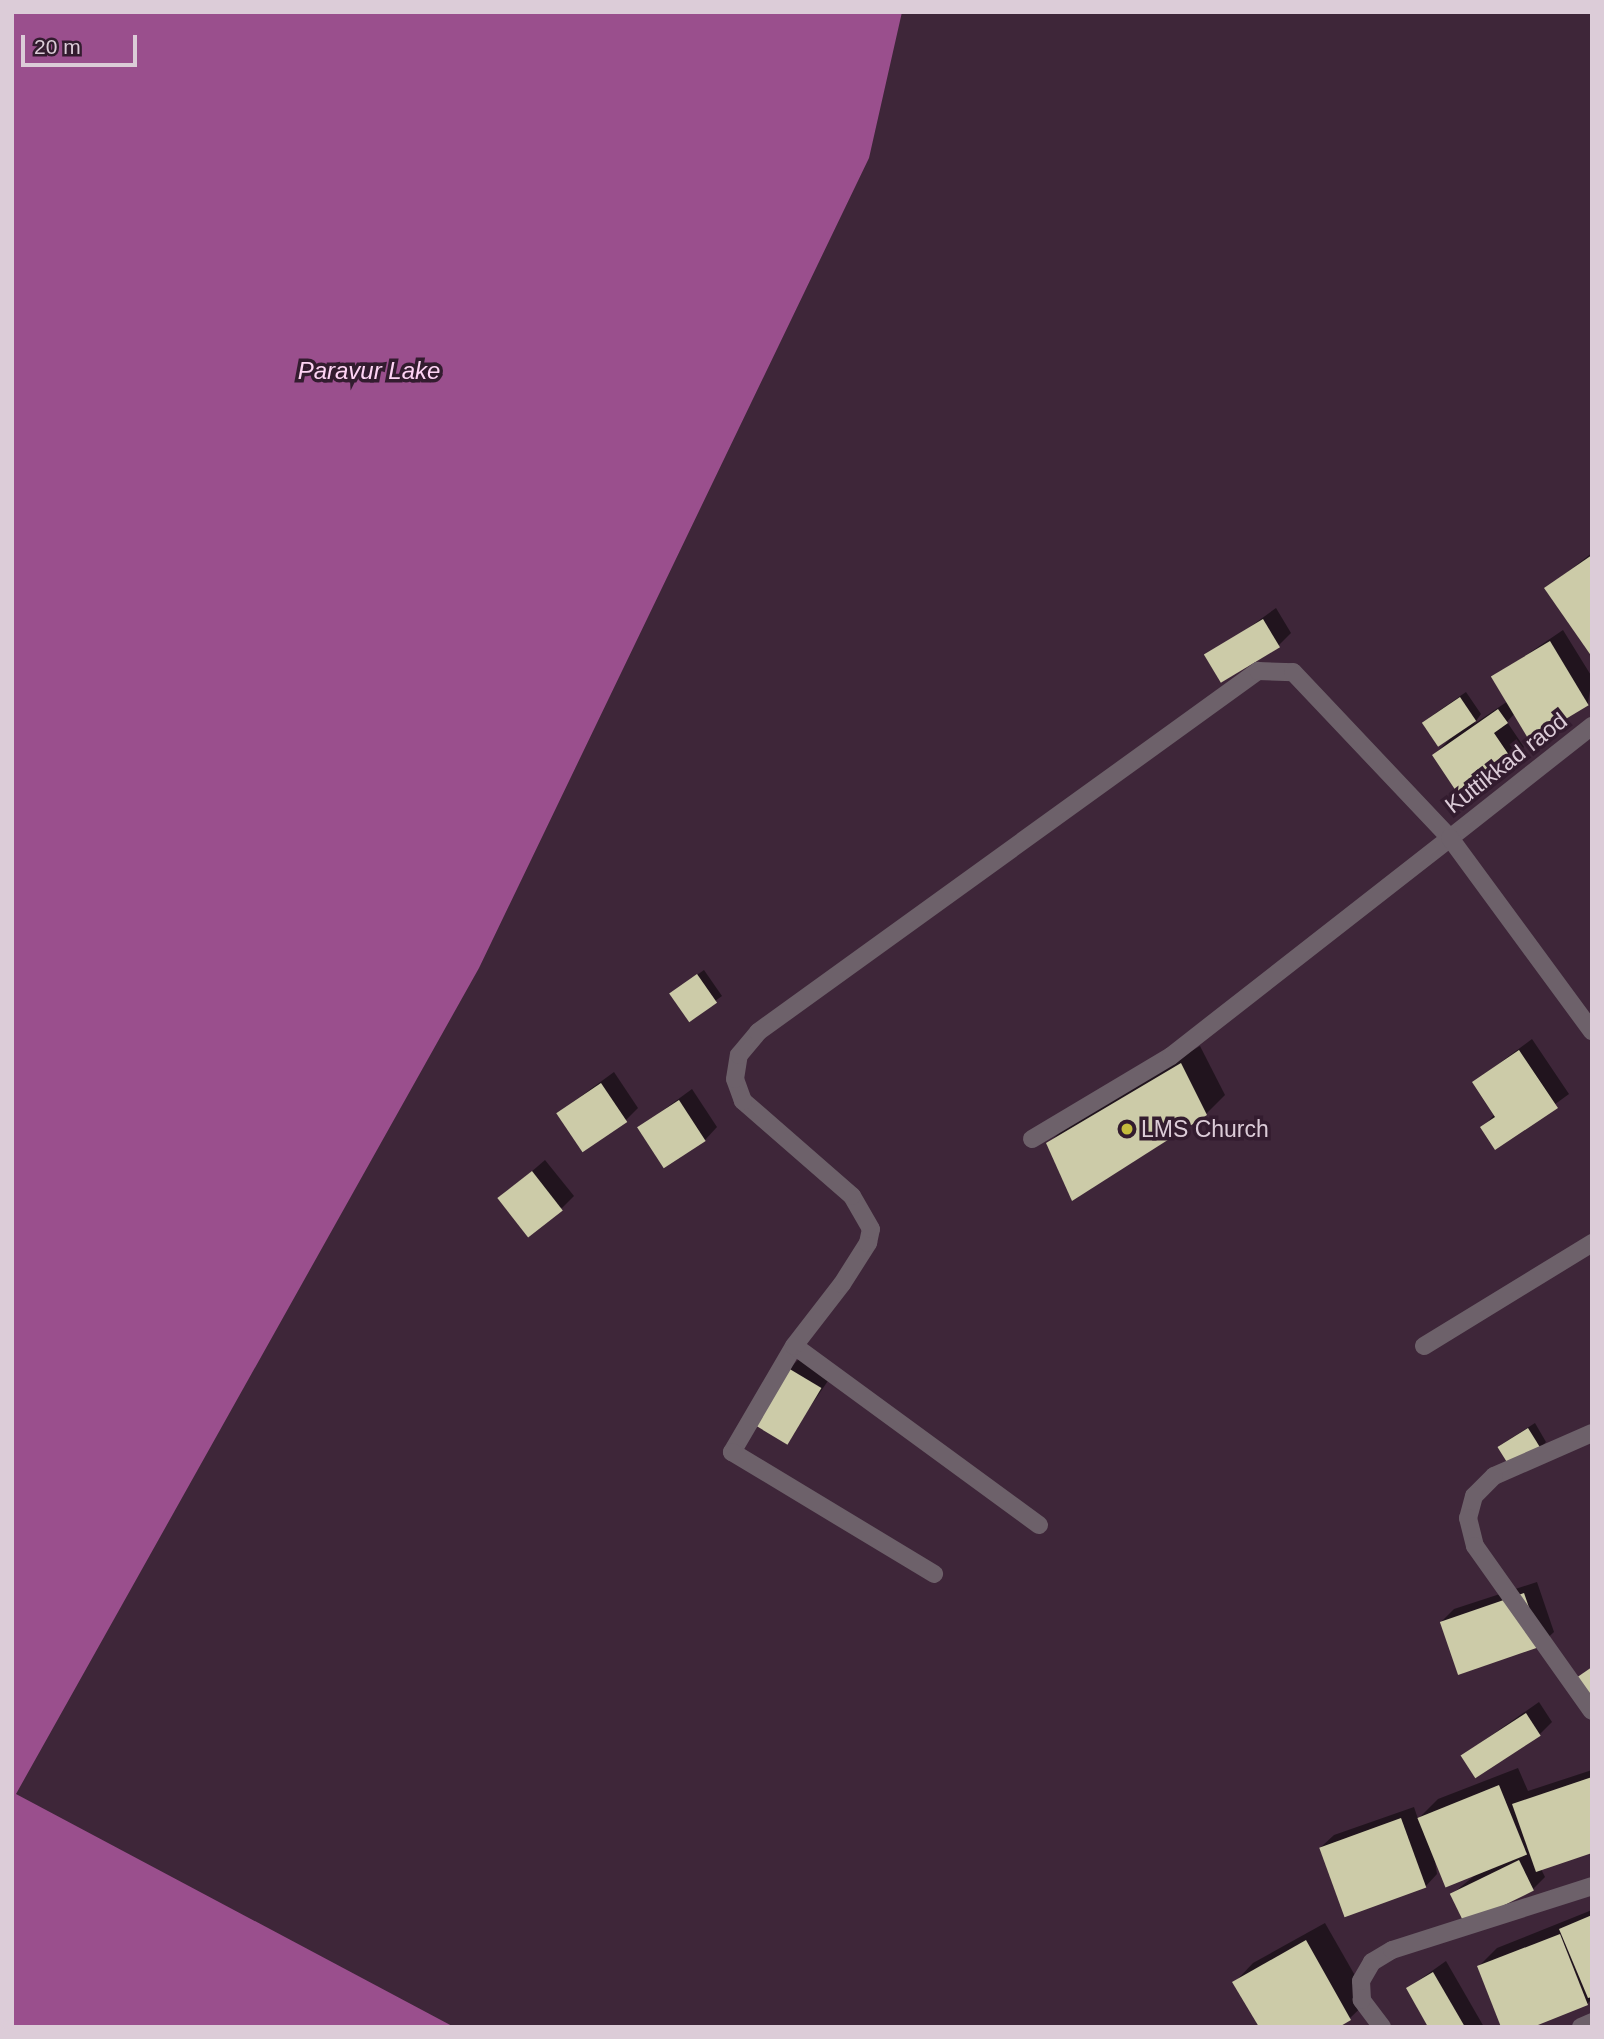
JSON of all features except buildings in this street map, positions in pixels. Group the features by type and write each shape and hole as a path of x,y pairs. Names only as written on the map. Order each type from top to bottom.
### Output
{"street":[{"path":"934,1574 796,1495 732,1452 794,1346 842,1284 868,1243 871,1229 852,1196 743,1101 735,1079 739,1055 758,1032 1258,671 1293,672 1450,838 1592,1031"},
{"name":"Kuttikkad raod","path":"1032,1139 1171,1056 1592,726"},
{"path":"1424,1346 1592,1242"},
{"path":"794,1346 1039,1525"},
{"path":"1592,1433 1494,1476 1474,1496 1468,1518 1475,1546 1592,1711"},
{"path":"1381,2027 1362,2000 1362,1981 1372,1962 1392,1950 1592,1886"},
{"path":"1581,2027 1592,2022"}],"water":[{"name":"Paravur Lake","path":"12,12 902,12 869,158 479,968 16,1794 454,2027 12,2027"}],"place":[{"name":"LMS Church","path":"1127,1129"}]}
